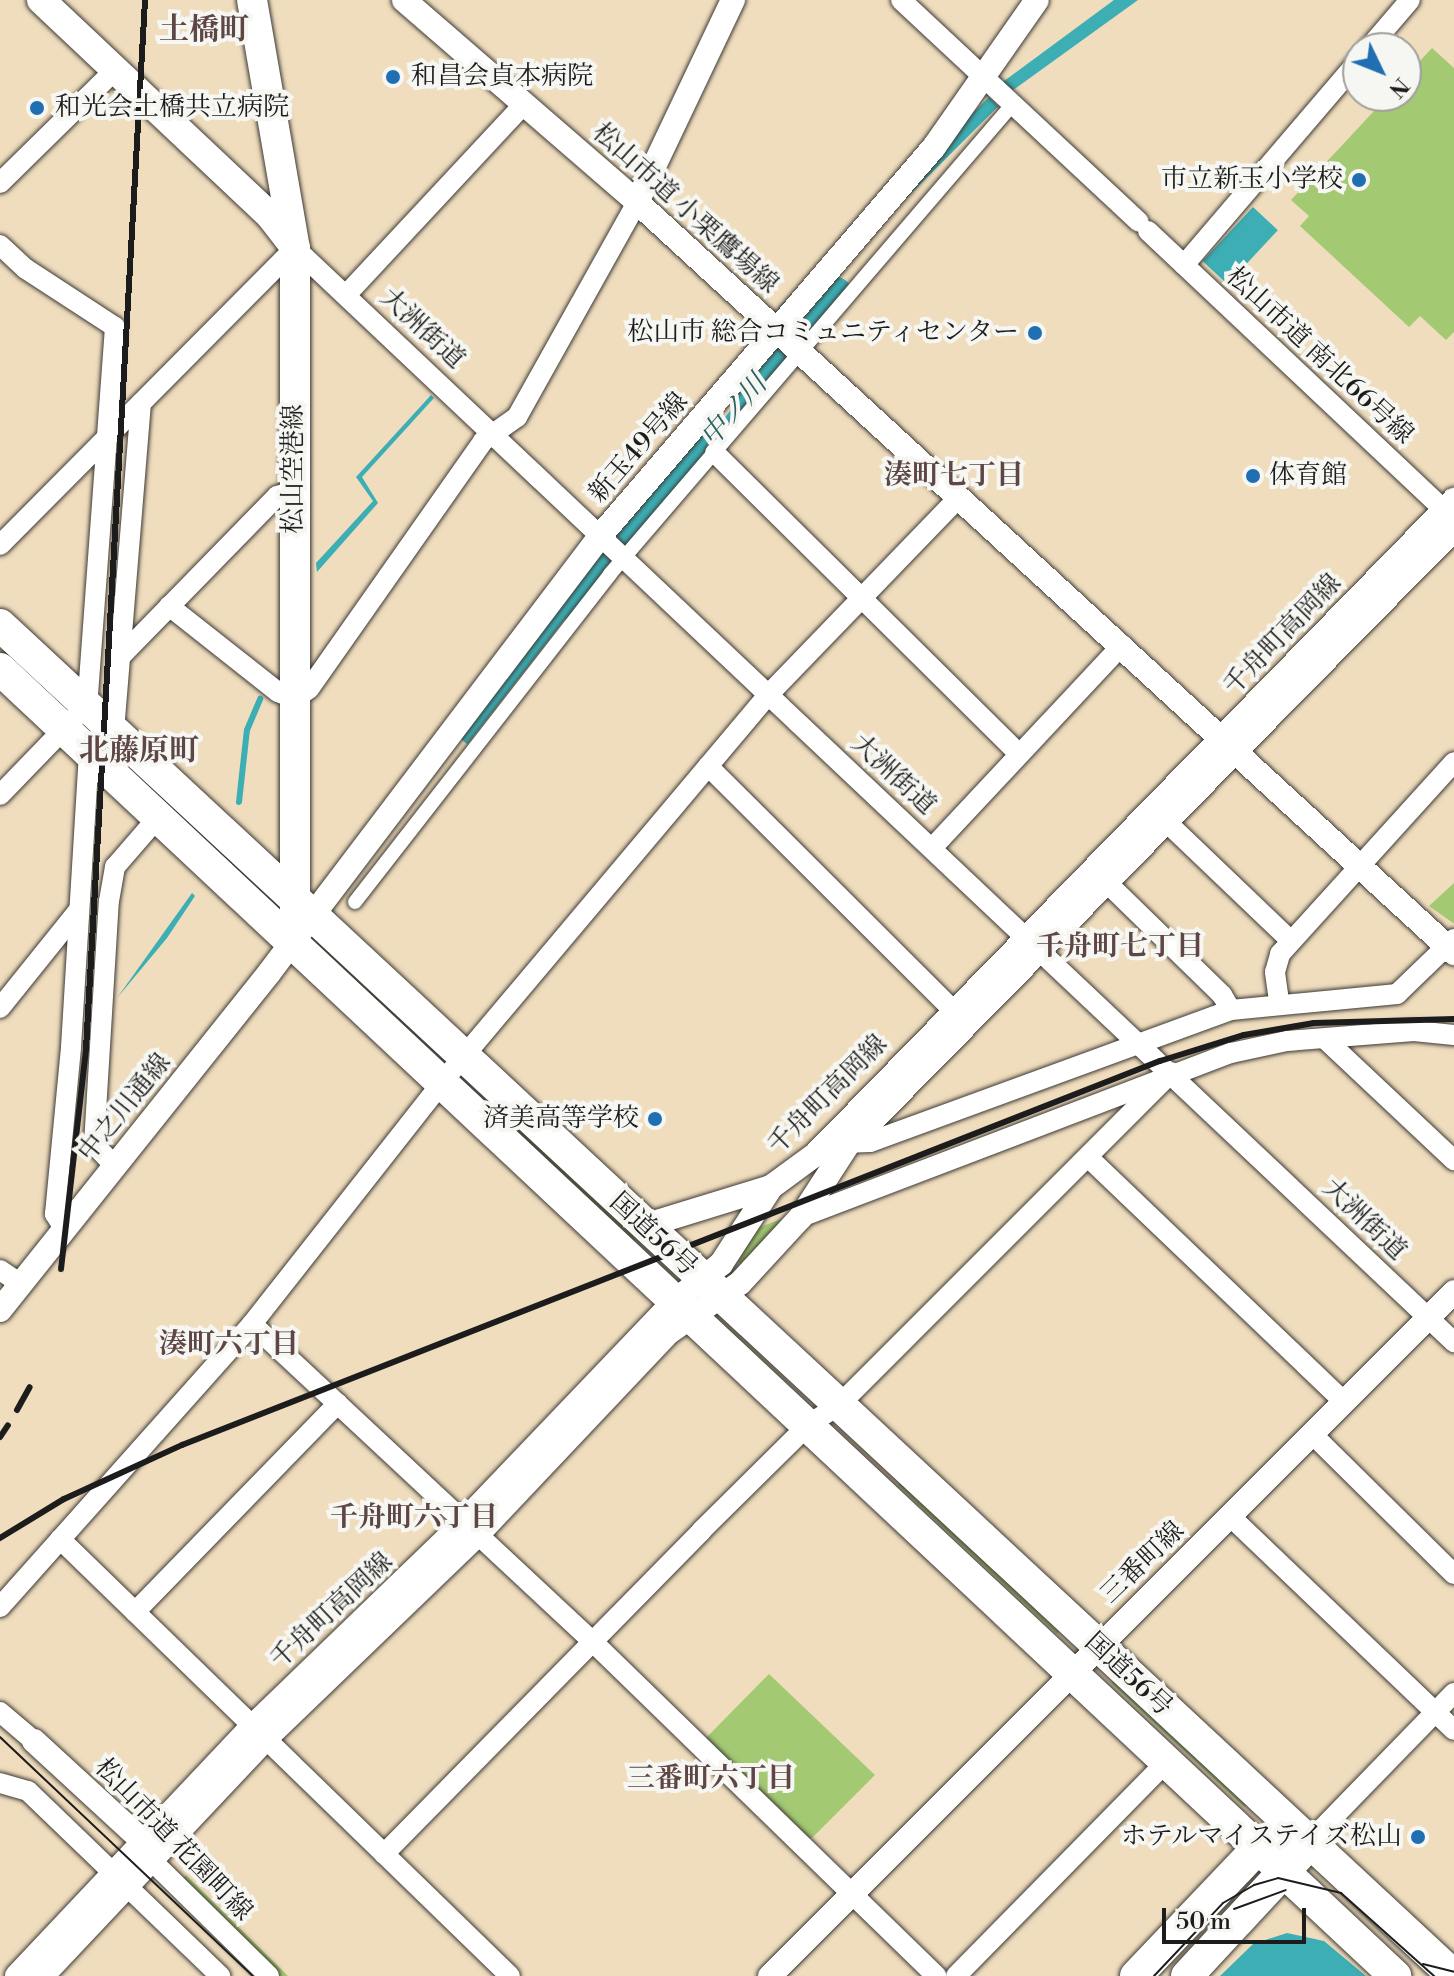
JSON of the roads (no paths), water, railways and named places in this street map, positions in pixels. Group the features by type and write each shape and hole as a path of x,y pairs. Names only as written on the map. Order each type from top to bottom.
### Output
{"highway":[{"name":"国道56号","path":"0,625 114,731 453,1069 697,1298 809,1424 1169,1759 1258,1848 1287,1871 1395,1976"},
{"name":"国道56号","path":"0,669 159,816 301,919"},
{"name":"国道56号","path":"453,1069 644,1226 697,1298 838,1406 1097,1647 1311,1840 1454,1976"},
{"path":"1136,1976 1258,1848 1285,1837 1311,1840"},
{"path":"1187,1976 1252,1911 1311,1840"},
{"path":"1252,1911 1294,1903 1328,1911"}],"main road":[{"path":"41,0 270,216 295,248"},
{"name":"松山空港線","path":"252,0 295,248 293,491 301,919"}],"street":[{"name":"松山市道 小栗鷹場線","path":"404,0 637,202 1360,866 1451,945"},
{"path":"169,606 278,692 295,699 344,644 483,441 517,417 637,202 733,0"},
{"name":"松山市道 南北66号線","path":"901,0 1452,514"},
{"name":"新玉49号線","path":"301,919 614,547 792,342 934,147 998,93 1037,0"},
{"path":"1383,32 1410,0"},
{"path":"0,183 116,69"},
{"path":"1184,265 1342,80"},
{"path":"355,902 614,547 715,453 792,342 998,93"},
{"path":"346,295 524,104"},
{"path":"0,245 26,269 115,327 87,705 0,795"},
{"path":"0,526 140,408 295,248"},
{"name":"大洲街道","path":"295,248 495,432 768,695 1035,941 1454,1342"},
{"path":"0,545 273,260 274,273"},
{"path":"114,731 140,408"},
{"path":"0,551 106,435"},
{"path":"715,453 864,596 871,613 1019,754"},
{"path":"120,657 277,496 293,491"},
{"path":"0,1607 252,1324 453,1069 768,695 959,497"},
{"name":"千舟町高岡線","path":"17,1976 121,1880 259,1733 469,1529 697,1298 771,1187 832,1146 1452,514"},
{"path":"933,847 1122,645"},
{"path":"64,1228 55,1214 71,1047 89,752"},
{"path":"1279,1001 1275,972 1291,941 1454,762"},
{"path":"708,766 954,1011"},
{"path":"1159,815 1291,941"},
{"path":"114,1165 94,1144 109,901 115,867 159,816"},
{"path":"1100,876 1231,1010"},
{"path":"4,993 78,911"},
{"name":"中之川通線","path":"0,1310 301,919"},
{"name":"千舟町高岡線","path":"697,1298 740,1283 801,1217 832,1146 954,1011 1035,941"},
{"path":"832,1146 870,1142 1039,1082 1138,1041 1231,1010 1279,1001 1397,994 1451,945"},
{"path":"801,1217 1172,1072 1231,1053 1325,1039 1414,1031 1454,1035"},
{"path":"1325,1039 1454,1160"},
{"path":"384,1854 809,1424 838,1406 1090,1159 1172,1072"},
{"path":"1090,1159 1344,1402"},
{"path":"644,1226 771,1187"},
{"path":"0,1270 21,1284"},
{"name":"三番町線","path":"770,1976 1072,1670 1231,1517 1454,1292"},
{"path":"252,1324 594,1643 937,1976"},
{"path":"135,1612 338,1403"},
{"path":"1313,1435 1454,1574"},
{"path":"1231,1517 1454,1730"},
{"path":"60,1539 510,1976"},
{"path":"1311,1840 1454,1693"},
{"name":"松山市道 花園町線","path":"0,1712 148,1852 269,1976"},
{"path":"956,1976 1169,1759"},
{"path":"0,1783 28,1791 220,1976"},
{"name":"千舟町高岡線","path":"42,1976 121,1880"}],"water":[{"path":"1114,0 1138,0 1009,93 1000,84"},
{"path":"989,97 998,106 787,317 778,308"},
{"path":"1253,207 1278,230 1227,284 1203,261"},
{"path":"777,353 787,361 684,489 674,480"},
{"path":"431,395 434,398 362,477 378,503 317,572 316,563 373,501 356,477"},
{"path":"659,489 668,496 635,538 626,531"},
{"path":"594,564 603,571 467,744 459,737"},
{"path":"192,893 195,896 167,938 117,998"},
{"path":"1287,1933 1324,1941 1366,1976 1220,1976 1253,1944"}],"waterway":[{"name":"中ノ川","path":"752,391 835,294"},
{"name":"中ノ川","path":"570,603 702,448"},
{"path":"239,802 247,730 260,699"}],"tram line":[{"path":"0,1737 253,1976"},
{"path":"1154,1976 1223,1903 1254,1885 1278,1878 1341,1893 1434,1976"},
{"path":"1234,1909 1286,1890"},
{"path":"1423,1964 1454,1972"}],"railway":[{"path":"61,1269 86,1049 145,0"},
{"path":"0,1538 64,1499 182,1445 1160,1061 1244,1035 1314,1023 1454,1019"},
{"path":"17,1410 30,1387"},
{"path":"0,1437 8,1425"}],"place":[{"name":"和昌会貞本病院","path":"393,77"},
{"name":"和光会土橋共立病院","path":"37,108"},
{"name":"市立新玉小学校","path":"1359,180"},
{"name":"松山市 総合コミュニティセンター","path":"1035,333"},
{"name":"体育館","path":"1253,476"},
{"name":"済美高等学校","path":"655,1119"},
{"name":"ホテルマイステイズ松山","path":"1418,1837"}],"district":[{"name":"土橋町","path":"204,30"},
{"name":"湊町七丁目","path":"954,476"},
{"name":"北藤原町","path":"139,751"},
{"name":"千舟町七丁目","path":"1120,947"},
{"name":"湊町六丁目","path":"229,1345"},
{"name":"千舟町六丁目","path":"414,1518"},
{"name":"三番町六丁目","path":"711,1779"}]}
